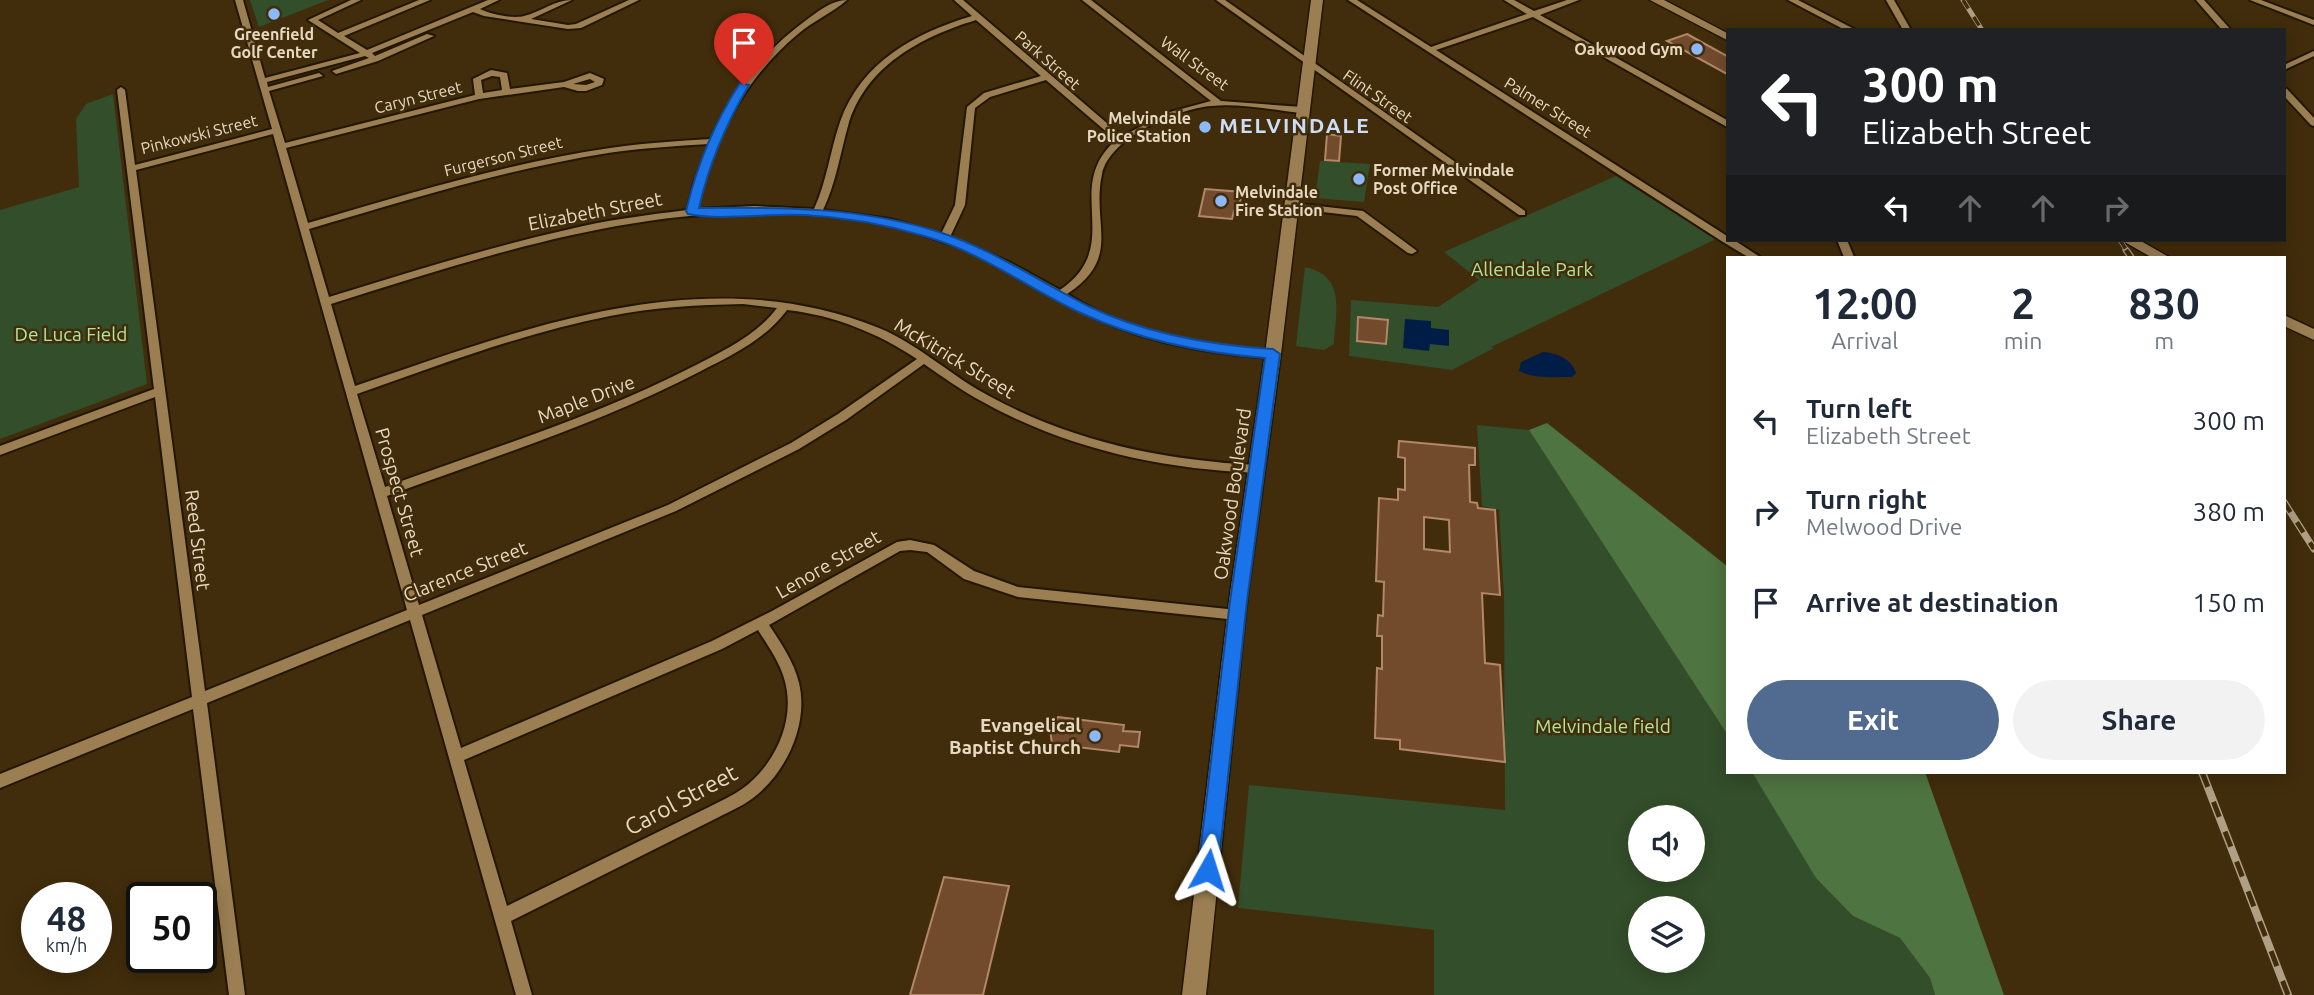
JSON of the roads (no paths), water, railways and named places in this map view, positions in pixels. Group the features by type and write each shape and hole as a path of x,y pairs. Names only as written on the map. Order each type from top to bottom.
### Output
{"main road":[{"name":"Oakwood Boulevard","path":"1194,995 1237,615 1317,0"},
{"path":"1656,0 1726,36"},
{"path":"2132,242 2160,256"},
{"path":"2286,321 2314,335"}],"street":[{"name":"Prospect Street","path":"239,0 524,995"},
{"path":"357,0 312,20 375,59"},
{"path":"337,36 426,0"},
{"path":"263,85 367,53 495,0"},
{"path":"521,20 568,0"},
{"path":"473,9 559,27 578,26 635,0"},
{"path":"692,211 698,184 726,113 754,72 793,35 843,0"},
{"name":"Park Street","path":"958,0 1121,140"},
{"name":"Wall Street","path":"1086,0 1219,103 1302,110"},
{"name":"Flint Street","path":"1220,0 1522,214"},
{"name":"Palmer Street","path":"1352,0 1726,239"},
{"path":"1508,0 1726,123"},
{"path":"1429,50 1575,0"},
{"path":"1791,0 1848,28"},
{"path":"1890,0 1906,28"},
{"path":"2200,0 2225,28"},
{"path":"2254,0 2314,23"},
{"path":"263,85 375,59 484,13"},
{"path":"817,212 831,180 848,112 871,76 917,39 978,17"},
{"path":"2286,67 2314,53"},
{"path":"479,96 477,79 491,73 504,75 506,92"},
{"path":"944,239 960,205 971,107 988,94 1046,77"},
{"name":"Caryn Street","path":"281,147 479,96 565,84"},
{"name":"Reed Street","path":"121,90 237,995"},
{"path":"2286,93 2314,123"},
{"path":"1059,295 1083,278 1095,260 1097,173 1105,156 1121,140 1158,119 1205,104 1219,103"},
{"name":"Pinkowski Street","path":"130,169 276,131"},
{"name":"Furgerson Street","path":"304,227 549,160 617,148 715,141"},
{"path":"1291,206 1360,213 1412,251"},
{"name":"Elizabeth Street","path":"326,302 550,235 622,221 692,211 758,209 817,212 897,224 944,239 1003,262 1105,319 1155,337 1213,349 1273,354"},
{"name":"Palmer Street","path":"1730,242 1753,256"},
{"name":"McKitrick Street","path":"351,392 538,330 610,312 705,300 785,305 858,323 893,338 925,358 955,382 988,401 1064,434 1159,460 1224,468 1256,468"},
{"name":"Maple Drive","path":"381,494 603,412 660,388 753,337 780,314 785,305"},
{"name":"Clarence Street","path":"0,781 711,491 807,439 925,358"},
{"path":"0,451 159,391"},
{"name":"Lenore Street","path":"455,757 717,645 761,623 884,552 910,545 930,548 969,575 1018,592 1237,615"},
{"name":"Carol Street","path":"502,917 714,812 748,793 760,782 781,754 790,732 795,695 788,669 761,623"}],"water":[{"path":"1405,319 1431,321 1431,328 1449,330 1449,346 1430,344 1429,351 1403,348"},
{"path":"1543,352 1563,358 1571,364 1576,373 1572,377 1545,377 1519,371 1521,362"}],"railway":[{"path":"1963,0 1981,28"},
{"path":"2121,242 2127,251"},
{"path":"2126,250 2130,256"},
{"path":"2286,505 2314,549"},
{"path":"2203,774 2288,995"}],"place":[{"name":"Greenfield Golf Center","path":"274,14"},
{"name":"Oakwood Gym","path":"1697,49"},
{"name":"Melvindale Police Station","path":"1205,127"},
{"name":"Former Melvindale Post Office","path":"1359,179"},
{"name":"Melvindale Fire Station","path":"1221,201"},
{"name":"Evangelical Baptist Church","path":"1095,736"}],"district":[{"name":"MELVINDALE","path":"1295,126"}],"park label":[{"name":"Allendale Park","path":"1532,269"},
{"name":"De Luca Field","path":"71,334"},
{"name":"Melvindale field","path":"1603,726"}]}
